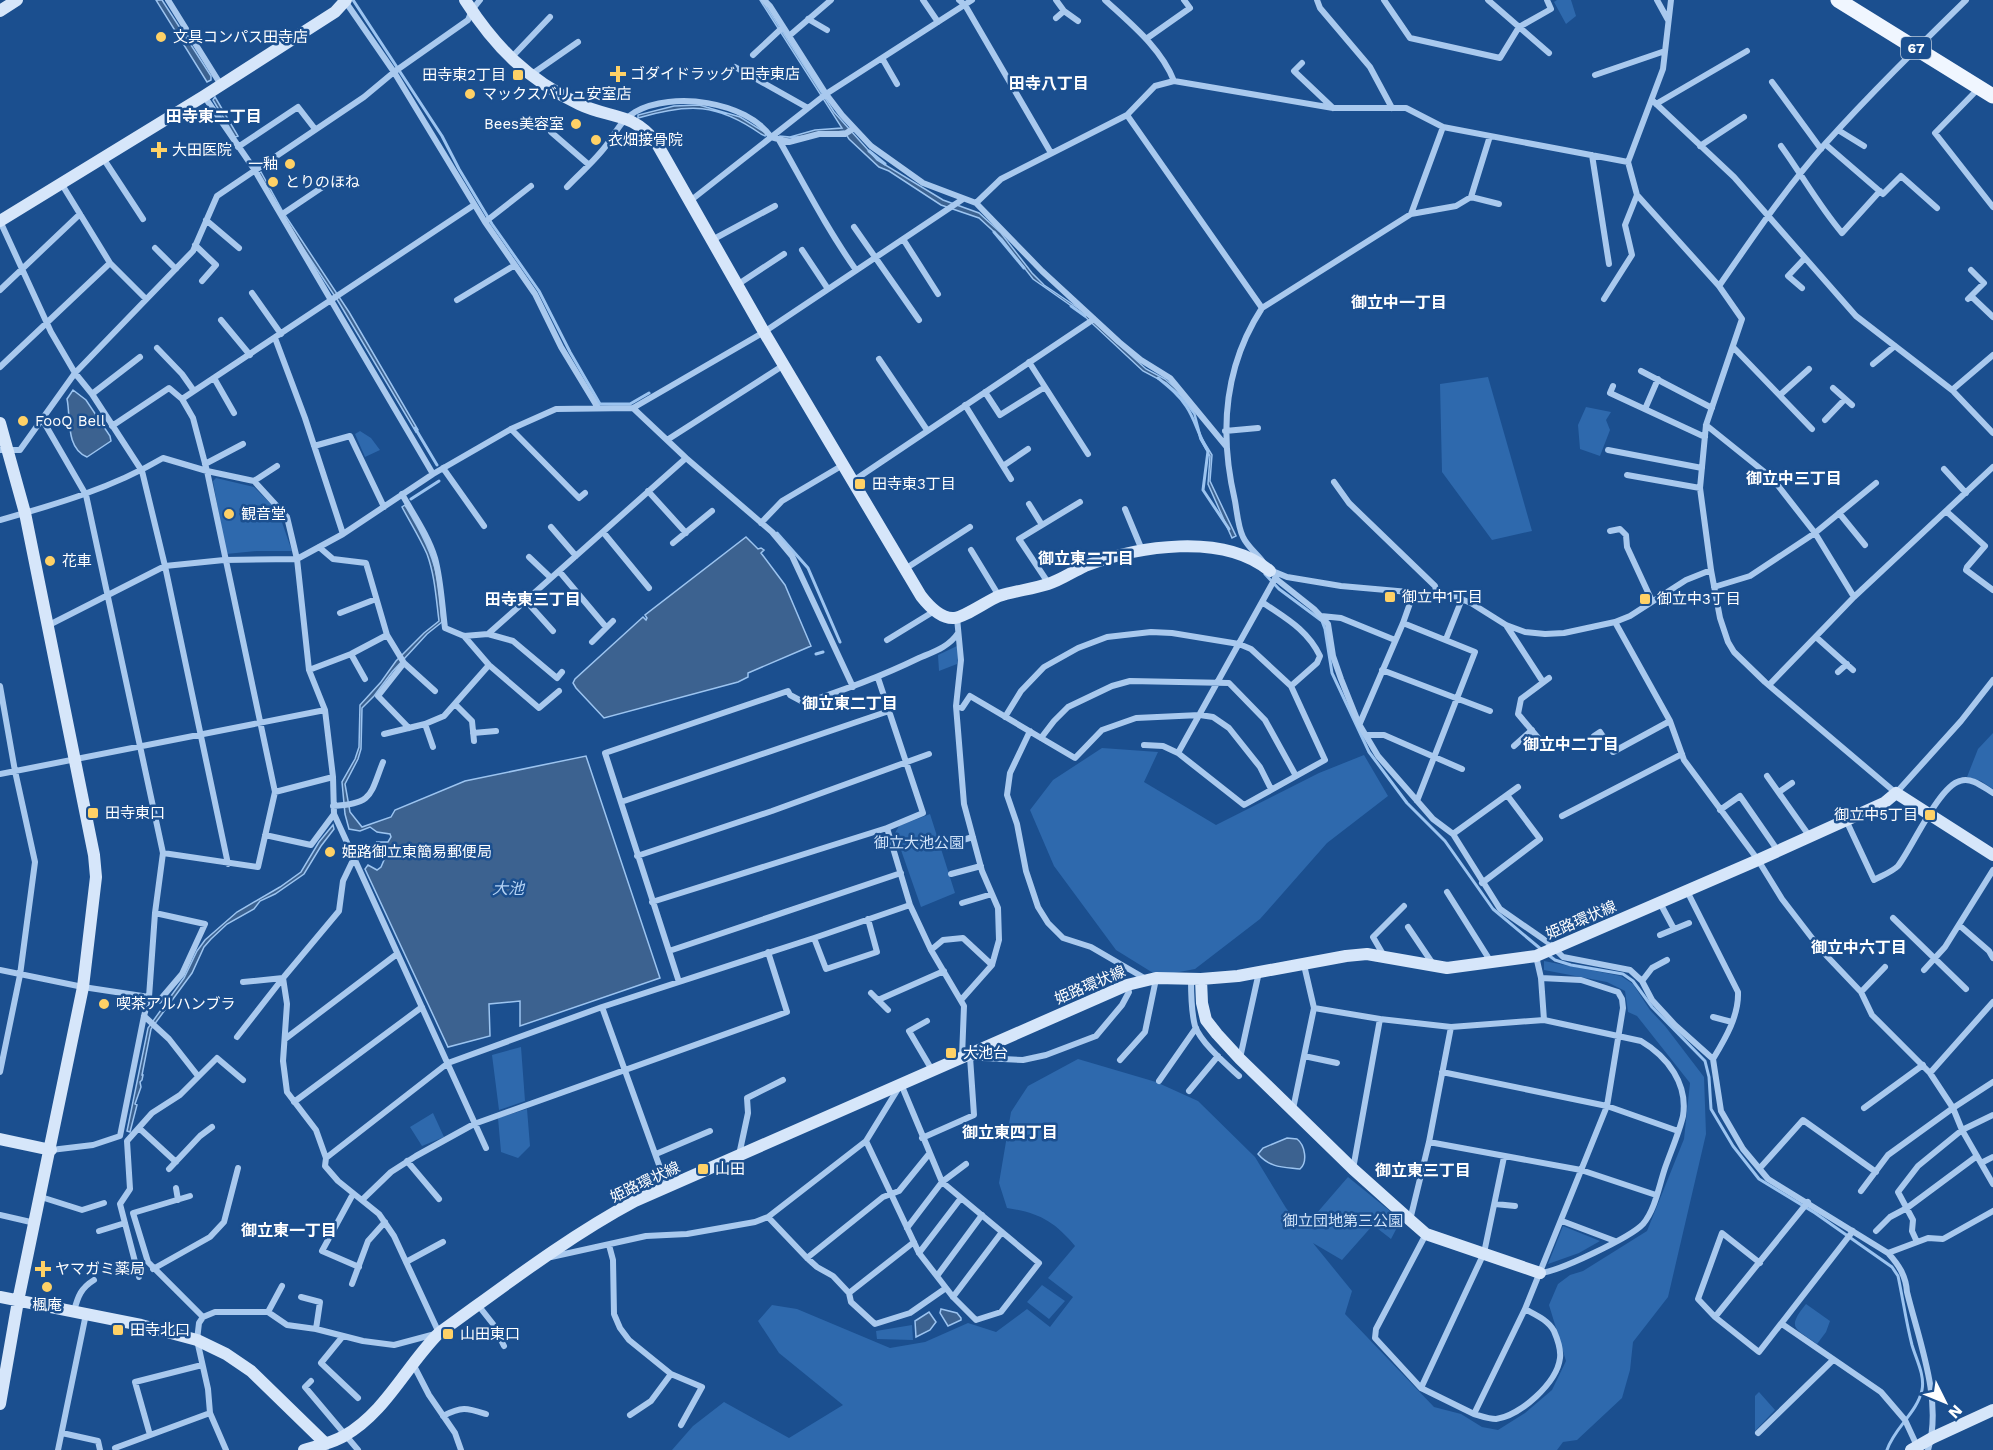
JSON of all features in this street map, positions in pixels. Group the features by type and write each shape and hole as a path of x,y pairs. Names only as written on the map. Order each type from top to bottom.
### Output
{"main road":[{"name":"67","path":"1838,0 1993,96"}],"street":[{"path":"0,10 17,0"},
{"path":"168,0 221,85"},
{"path":"468,5 480,0"},
{"path":"764,0 780,29 789,36 823,95 854,128 882,155 923,183 976,202 1091,321 1141,360 1170,378 1226,446"},
{"path":"789,36 831,0"},
{"path":"923,0 938,22"},
{"path":"959,0 965,5 1051,153"},
{"path":"690,201 823,95 972,0"},
{"path":"1056,0 1064,11 1078,21"},
{"path":"1105,0 1146,39 1168,65 1174,81"},
{"path":"1146,39 1190,8 1184,0"},
{"path":"1384,0 1410,38 1500,58 1519,27 1551,9 1547,0"},
{"path":"1488,0 1550,53"},
{"path":"1657,0 1669,21"},
{"path":"1671,0 1663,69 1654,102 1628,162 1637,195 1719,286 1742,319 1706,425 1700,488 1714,587 1720,618 1728,642 1738,656 1769,685 1896,793 1993,855"},
{"path":"1719,286 1768,215 1823,146 1966,0"},
{"path":"228,864 165,566 142,471 92,394 75,373 46,322 1,217 204,96 335,12 346,1 394,72 485,222 536,294 561,347 598,408"},
{"path":"1320,1 1320,8 1370,67 1392,108"},
{"path":"468,5 492,39 531,75 577,104 627,118 642,128 656,142 764,332 904,569 921,596 945,616 957,618 999,596 1049,584 1084,567 1142,550 1184,546 1211,548 1250,559 1274,574 1341,586 1437,594 1462,599 1506,625 1525,632 1545,634 1564,633 1615,622 1686,580 1711,570"},
{"path":"3,449 20,450 75,373 193,251 216,196 364,97 394,72 468,20 468,5"},
{"path":"1056,18 1064,11"},
{"path":"511,58 550,17"},
{"path":"808,19 827,30"},
{"path":"753,55 780,29"},
{"path":"531,75 578,42"},
{"path":"1595,75 1665,51"},
{"path":"1654,102 1747,51"},
{"path":"882,58 897,84"},
{"path":"1302,63 1294,71 1333,108"},
{"path":"735,68 808,108"},
{"path":"976,202 1001,179 1127,115 1155,86 1174,81 1333,108 1406,108 1443,127 1628,162"},
{"path":"1772,82 1823,146 1883,195 1901,176 1937,208"},
{"path":"1980,88 1935,133 1993,207"},
{"path":"204,96 254,169 433,474"},
{"path":"567,187 608,144 618,126 627,118 635,112 674,102 710,103 742,114 766,129 771,137 789,142 819,134 845,134 854,128"},
{"path":"1654,102 1734,177 1856,316 1952,390 1993,433"},
{"path":"238,147 298,107 315,129"},
{"path":"1127,115 1262,308"},
{"path":"1700,146 1744,117"},
{"path":"1411,214 1443,127"},
{"path":"1838,130 1864,146"},
{"path":"551,132 588,164"},
{"path":"1490,136 1471,197 1456,206 1411,214 1262,308 1238,352 1232,376 1225,431 1233,492 1243,537 1274,574 1328,624 1333,656 1359,724 1378,756 1433,819 1453,834 1500,909 1549,943 1544,953 1541,978 1544,1020"},
{"path":"778,140 824,218 830,233 856,270"},
{"path":"1781,146 1824,212 1842,233 1880,191"},
{"path":"1592,155 1609,264"},
{"path":"103,158 139,207 143,219"},
{"path":"281,215 333,180"},
{"path":"61,183 110,263 146,299"},
{"path":"485,222 531,186"},
{"path":"1604,299 1632,255 1625,225 1637,195"},
{"path":"1471,197 1499,204"},
{"path":"48,625 165,566 224,560 297,559 343,534 443,468 511,429 556,409 633,408 764,332 963,199"},
{"path":"182,399 474,205"},
{"path":"712,240 775,206"},
{"path":"0,290 80,214"},
{"path":"206,220 239,248"},
{"path":"854,227 919,320"},
{"path":"903,239 938,294"},
{"path":"195,245 216,265 202,281"},
{"path":"155,248 176,268"},
{"path":"802,250 828,289"},
{"path":"737,285 784,254"},
{"path":"1802,288 1788,276 1805,258"},
{"path":"777,259 782,266"},
{"path":"0,367 110,263"},
{"path":"457,300 515,264"},
{"path":"1971,270 1984,283 1970,298 1993,317"},
{"path":"475,289 480,297"},
{"path":"252,293 278,336 343,534"},
{"path":"221,320 249,355"},
{"path":"852,481 1091,321"},
{"path":"1733,346 1812,429"},
{"path":"1873,364 1895,346"},
{"path":"157,348 182,374 194,391"},
{"path":"1952,390 1993,355"},
{"path":"92,394 140,357"},
{"path":"879,359 927,430"},
{"path":"1029,362 1088,454"},
{"path":"666,440 784,365"},
{"path":"1780,395 1809,369"},
{"path":"1641,371 1712,408"},
{"path":"214,378 234,413"},
{"path":"1645,409 1658,380"},
{"path":"1613,386 1610,393 1705,437"},
{"path":"986,392 1000,415 1045,387"},
{"path":"112,426 169,388 182,399 194,418 275,792 258,867 163,853"},
{"path":"1833,388 1852,405"},
{"path":"1824,420 1845,399"},
{"path":"965,405 1011,479"},
{"path":"633,408 771,532 792,556 853,687"},
{"path":"42,419 86,495 163,853 155,913 149,997 120,1136"},
{"path":"1706,425 1773,478 1815,532 1854,597"},
{"path":"0,1404 3,1375 83,987 96,877 94,855 26,513 3,449 1,428"},
{"path":"1225,431 1258,428"},
{"path":"511,429 579,498 585,493"},
{"path":"315,446 350,436 384,507"},
{"path":"205,464 243,444"},
{"path":"1003,466 1028,450"},
{"path":"1608,450 1702,468"},
{"path":"0,520 86,495 142,471 163,458 254,482 287,517 297,559 309,670 325,710 333,777 334,814 486,1148"},
{"path":"488,634 686,458"},
{"path":"761,523 783,501 843,465"},
{"path":"254,482 277,466"},
{"path":"555,473 561,467"},
{"path":"1769,685 1854,597 1993,467"},
{"path":"443,468 484,526"},
{"path":"1944,469 1966,493"},
{"path":"1628,475 1700,488"},
{"path":"1334,482 1349,503 1435,586 1437,594"},
{"path":"1714,587 1750,576 1815,532 1876,483"},
{"path":"648,491 686,533"},
{"path":"402,494 435,558 445,628 464,636 489,665 539,708 560,691"},
{"path":"1049,584 1019,539 1080,502"},
{"path":"1029,504 1042,525"},
{"path":"1125,509 1142,550"},
{"path":"674,543 712,511"},
{"path":"1946,511 1985,546 1966,570 1993,590"},
{"path":"1839,513 1865,545"},
{"path":"551,527 576,556"},
{"path":"904,569 970,527"},
{"path":"1610,531 1620,529 1626,535 1627,548 1652,601"},
{"path":"603,532 650,588"},
{"path":"319,547 333,559 366,563 387,635 404,663 435,691"},
{"path":"971,550 999,596"},
{"path":"529,557 551,578"},
{"path":"559,571 606,627"},
{"path":"1178,753 1262,602 1274,574"},
{"path":"1359,724 1414,592"},
{"path":"340,613 376,599"},
{"path":"1446,639 1462,599"},
{"path":"526,601 553,631"},
{"path":"1262,602 1300,627 1313,641 1320,656 1317,663 1291,686"},
{"path":"887,640 936,610"},
{"path":"1321,616 1341,618 1395,640"},
{"path":"957,618 961,660 956,706 964,804 981,866 998,908 999,940 992,965 961,1000"},
{"path":"592,642 613,621"},
{"path":"1615,622 1670,721 1682,754 1758,860 1782,898 1822,951 1861,992 1872,1015 1930,1073 1953,1108 1962,1130 1993,1184"},
{"path":"1403,623 1475,652 1417,801"},
{"path":"1506,625 1546,680 1521,699 1518,714 1539,739"},
{"path":"1005,717 1021,692 1044,667 1078,648 1107,637 1151,632 1172,633 1239,644 1251,649 1291,686 1325,760 1244,805 1178,753 1163,746 1144,745"},
{"path":"679,982 605,753 789,691 790,695 805,703 853,687 878,678 948,644 958,633"},
{"path":"464,636 488,634 513,640 557,678 562,672"},
{"path":"309,670 351,654 387,635"},
{"path":"1816,637 1853,670"},
{"path":"351,654 365,679"},
{"path":"404,663 378,696 409,728"},
{"path":"1838,672 1847,664"},
{"path":"384,734 425,724 444,716 489,665"},
{"path":"1383,670 1490,711"},
{"path":"652,902 887,828 923,813 878,678"},
{"path":"1896,793 1961,721 1993,680"},
{"path":"1041,738 1054,720 1068,707 1112,686 1130,681 1229,683 1265,720 1296,776"},
{"path":"0,686 15,771 35,862 20,975 0,1071"},
{"path":"956,706 962,708 970,696 1075,758 1102,730 1136,718 1200,715 1213,717 1229,728 1260,766 1271,789"},
{"path":"455,704 472,721 474,741"},
{"path":"0,774 325,710"},
{"path":"621,802 888,711"},
{"path":"1594,736 1600,732 1613,752 1670,721"},
{"path":"425,724 432,747"},
{"path":"1514,746 1532,730"},
{"path":"1030,731 1010,773 1008,795 1017,824 1026,871 1038,907 1048,923 1063,938 1091,947 1152,979 1145,1032 1120,1060"},
{"path":"473,733 496,732"},
{"path":"1366,735 1384,735 1462,770"},
{"path":"637,856 772,811 929,754"},
{"path":"1562,816 1682,754"},
{"path":"333,806 355,805 370,795 383,762"},
{"path":"1767,776 1810,837"},
{"path":"275,792 333,777"},
{"path":"1846,820 1874,880 1896,868 1940,799 1953,783 1972,780 1993,793"},
{"path":"1779,792 1792,783"},
{"path":"1453,834 1518,787"},
{"name":"姫路環状線","path":"304,1450 347,1435 385,1402 424,1348 440,1333 604,1218 635,1201 1127,985 1152,979 1196,979 1259,972 1367,954 1447,968 1544,953 1810,837 1884,803 1896,793"},
{"path":"1482,882 1540,839 1507,795"},
{"path":"1720,810 1740,796 1779,851"},
{"path":"265,835 311,845 334,814"},
{"path":"887,828 910,905 931,950 964,1006 966,1057 974,1115 922,1138"},
{"path":"942,846 973,837"},
{"path":"237,1037 339,911 343,881 354,858"},
{"path":"951,874 981,866"},
{"path":"1924,970 1945,947 1993,870"},
{"path":"669,951 901,873"},
{"path":"1687,891 1738,992 1739,1004 1713,1059 1721,1112 1743,1149 1768,1179 1888,1253 1906,1278 1907,1292 1934,1402 1922,1446"},
{"path":"1447,892 1491,962"},
{"path":"962,903 992,894"},
{"path":"1660,903 1674,930"},
{"path":"326,1158 448,1063 602,1006 910,905"},
{"path":"1384,956 1373,937 1404,906"},
{"path":"0,970 83,987 149,997 159,1001 182,974 205,924 155,913"},
{"path":"1893,918 1966,989"},
{"path":"814,938 826,969 877,952 868,920"},
{"path":"1660,935 1689,923"},
{"path":"1959,924 1989,951 1993,958"},
{"path":"1408,927 1433,965"},
{"path":"931,950 943,940 963,938 992,965"},
{"path":"362,1200 391,1172 407,1161 474,1124 787,1012 768,952"},
{"path":"1544,953 1630,970 1642,981 1652,1000 1675,1025 1713,1059"},
{"path":"285,1039 397,954"},
{"path":"1642,981 1652,968 1667,960"},
{"path":"1293,1110 1314,1008 1304,964"},
{"path":"1861,992 1885,967"},
{"path":"878,1000 944,971"},
{"path":"1240,1059 1259,972"},
{"path":"243,982 283,978"},
{"path":"226,1450 210,1413 208,1389 197,1340 199,1323 203,1317 215,1312 267,1312 287,1325 394,1345 440,1333 385,1222 379,1214 338,1181 325,1166 326,1158 316,1130 287,1092 283,1061 286,1004 283,978"},
{"path":"1474,1414 1525,1309 1607,1106 1619,1037 1623,1008 1618,992 1581,980 1541,978"},
{"path":"1196,979 1206,1020 1240,1059 1353,1169 1426,1234 1540,1273 1551,1272 1615,1241 1645,1222 1683,1116 1683,1093 1680,1080 1655,1049 1641,1041 1544,1020 1451,1027 1380,1019 1314,1008"},
{"path":"1196,979 1192,1009 1196,1028 1218,1056 1239,1076"},
{"path":"966,1057 1023,1060 1046,1055 1096,1036 1122,1005 1129,992 1127,985"},
{"path":"871,993 888,1010"},
{"path":"1930,1073 1993,1002"},
{"path":"294,1102 422,1006"},
{"path":"602,1006 668,1188"},
{"path":"144,1016 169,1039 198,1076"},
{"path":"1713,1017 1732,1022"},
{"path":"1353,1169 1380,1019"},
{"path":"927,1021 909,1031 932,1070"},
{"path":"1410,1220 1429,1142 1451,1027"},
{"path":"1159,1081 1196,1028"},
{"path":"1189,1092 1218,1056"},
{"path":"1304,1056 1337,1063"},
{"path":"139,1277 120,1203 130,1189 127,1142 152,1113 180,1095 217,1058 243,1080"},
{"path":"1864,1108 1923,1065"},
{"path":"1443,1072 1607,1106 1678,1131"},
{"path":"738,1156 748,1113 747,1098 783,1080"},
{"path":"1861,1191 1888,1155 1993,1082"},
{"path":"866,1141 919,1253 952,1297 976,1320 1001,1312 1039,1263 942,1182 901,1084"},
{"path":"543,1259 646,1236 687,1234 755,1222 768,1217 866,1141 901,1084"},
{"path":"1917,1242 1912,1231 1913,1220 1898,1192 1918,1166 1962,1130 1993,1115"},
{"path":"1760,1168 1803,1120 1876,1172"},
{"path":"169,1169 200,1136 212,1127"},
{"path":"139,1128 176,1162"},
{"path":"656,1154 710,1131"},
{"path":"0,1139 51,1150 93,1145 120,1136"},
{"path":"120,1136 127,1142"},
{"path":"1429,1142 1581,1170 1656,1195"},
{"path":"807,1258 883,1197 892,1196 899,1191 929,1154"},
{"path":"1876,1231 1890,1217 1908,1208 1977,1156"},
{"path":"1421,1388 1484,1253 1504,1157"},
{"path":"1981,1163 1993,1157"},
{"path":"407,1161 439,1199"},
{"path":"907,1228 942,1182 966,1164"},
{"path":"153,1269 210,1237 224,1222 238,1168"},
{"path":"176,1188 178,1200"},
{"path":"353,1194 322,1251 359,1267"},
{"path":"190,1196 134,1213 148,1262 203,1317"},
{"path":"41,1197 82,1210 104,1203"},
{"path":"919,1253 961,1198"},
{"path":"1715,1317 1808,1202"},
{"path":"1495,1204 1515,1206"},
{"path":"1888,1253 1928,1238 1943,1239 1993,1211"},
{"path":"0,1215 36,1223"},
{"path":"937,1276 982,1215"},
{"path":"768,1217 807,1258 833,1276 849,1293 851,1302 875,1324 910,1313 946,1288"},
{"path":"1562,1221 1615,1241"},
{"path":"351,1284 368,1241 385,1222"},
{"path":"99,1231 124,1223"},
{"path":"1760,1263 1722,1233 1698,1299 1715,1317 1759,1352 1853,1231"},
{"path":"952,1297 1002,1232"},
{"path":"1426,1234 1376,1329 1375,1338 1421,1388 1484,1418 1496,1419 1517,1411 1529,1403 1547,1384 1556,1370 1560,1357 1553,1330 1543,1319 1525,1309"},
{"path":"406,1262 444,1242"},
{"path":"849,1293 914,1242"},
{"path":"609,1245 613,1260 614,1314 629,1340 671,1374 702,1387 681,1425"},
{"path":"58,1450 80,1313 79,1293 85,1285 94,1280"},
{"path":"267,1312 282,1286"},
{"path":"0,1297 141,1325 197,1340 226,1354 251,1371 326,1444"},
{"path":"301,1297 320,1302 316,1329"},
{"path":"478,1305 494,1324 504,1346"},
{"path":"1782,1324 1881,1392 1905,1420 1922,1446"},
{"path":"343,1336 321,1363 358,1398"},
{"path":"1758,1433 1833,1360"},
{"path":"413,1364 429,1395 455,1434 461,1450"},
{"path":"150,1435 135,1382 202,1365"},
{"path":"630,1415 651,1401 671,1374"},
{"path":"311,1381 305,1388 358,1450"},
{"path":"443,1416 457,1408 468,1408 486,1414"},
{"path":"1922,1446 1993,1410"},
{"path":"115,1448 210,1413"},
{"path":"62,1433 98,1441 100,1450"}],"green space":[{"path":"1571,0 1576,16 1566,24 1554,2"},
{"path":"1488,377 1532,531 1492,540 1442,472 1440,384"},
{"path":"1586,407 1611,412 1606,420 1610,430 1600,456 1580,449 1578,425"},
{"path":"360,431 371,438 380,450 365,457 355,434"},
{"path":"216,478 254,487 278,511 292,551 226,554 213,481"},
{"path":"957,646 959,654 957,664 939,671 938,655"},
{"path":"1993,733 1993,789 1981,781 1967,777 1978,749"},
{"path":"1102,748 1158,752 1144,782 1216,825 1319,773 1364,755 1388,796 1327,843 1260,919 1195,969 1158,976 1116,950 1054,866 1030,810 1053,780"},
{"name":"御立大池公園","path":"930,814 955,893 921,907 895,833 899,826"},
{"name":"御立団地第三公園","path":"1544,961 1621,976 1633,984 1650,1010 1704,1077 1706,1134 1668,1297 1633,1342 1630,1370 1622,1398 1577,1440 1563,1442 1557,1450 672,1450 693,1426 724,1402 789,1438 843,1405 779,1353 758,1321 772,1305 797,1309 890,1348 925,1342 968,1323 996,1332 1027,1309 1050,1327 1073,1297 1048,1278 1075,1246 1060,1230 1045,1219 1007,1208 999,1183 1011,1112 1028,1086 1078,1059 1156,1082 1198,1101 1255,1157 1286,1208 1303,1229 1348,1177 1401,1220 1391,1239 1373,1225 1342,1260 1313,1243 1352,1291 1345,1314 1434,1407 1461,1414 1482,1427 1498,1430 1525,1413 1552,1390 1566,1361 1549,1305 1558,1284 1647,1231 1684,1139 1690,1083 1637,1016 1628,1012 1625,991 1607,982 1544,970"},
{"path":"521,1047 525,1101 499,1110 492,1055"},
{"path":"527,1109 530,1146 518,1158 501,1152 498,1118"},
{"path":"433,1113 444,1137 422,1146 410,1127"},
{"path":"1563,1226 1600,1241 1579,1253 1548,1264"},
{"path":"1042,1285 1065,1301 1049,1319 1027,1302"},
{"path":"1806,1304 1830,1321 1826,1332 1817,1344 1803,1335 1796,1327 1796,1319"},
{"path":"912,1325 913,1340 877,1339 876,1331"},
{"path":"1759,1392 1775,1410 1755,1431 1755,1396"}],"water":[{"path":"156,0 162,0 211,76 211,80 207,82"},
{"path":"760,0 834,112 877,160 943,200 979,213 1001,233 1044,285 1081,310 1146,369 1165,379 1181,393 1195,414 1201,437 1212,455 1210,481 1236,536 1232,538 1208,484 1210,456 1200,439 1194,414 1180,395 1166,383 1143,371 1080,312 1033,279 1002,239 979,218 941,205 889,171 879,167 849,139 844,131 780,139 780,136 790,137 815,130 842,128"},
{"path":"215,97 238,136 235,137 213,100"},
{"path":"699,105 740,117 766,133 765,136 730,116 702,109 673,110 638,118 638,115 674,106"},
{"path":"261,172 283,212 349,312 418,430 416,432 338,301 258,174"},
{"path":"73,390 86,400 110,436 111,441 87,457 75,447 70,431 67,399"},
{"name":"大池","path":"405,505 425,542 434,565 439,586 442,622 427,634 362,708 361,749 345,784 350,812 362,827 391,817 395,810 465,781 586,756 660,978 520,1026 520,1001 489,1004 490,1036 448,1047 365,869 368,865 377,870 381,867 384,860 380,857 381,850 377,842 388,842 390,834 377,832 370,827 360,831 349,829 342,782 359,747 360,705 396,661 439,621 430,562 402,507"},
{"path":"746,537 758,549 764,550 761,553 785,585 811,646 748,673 748,677 738,682 604,718 576,688 573,683 575,679 643,617 646,620 645,615"},
{"path":"333,825 334,829 304,874 275,894 260,901 254,909 227,924 204,947 192,973 151,1029 140,1082 141,1087 135,1104 137,1105 130,1132 127,1131 148,1028 184,978 197,951 205,940 237,912 301,872 319,842"},
{"path":"1287,1138 1297,1139 1302,1145 1305,1158 1300,1169 1272,1164 1258,1154 1263,1148"},
{"path":"941,1309 957,1313 961,1320 948,1326 940,1313"},
{"path":"929,1312 936,1322 930,1330 916,1337 915,1321"}],"waterway":[{"path":"353,0 442,136 492,224 539,291 600,404 630,404 649,393"},
{"path":"869,151 885,164"},
{"path":"994,232 1024,268"},
{"path":"1071,306 1085,316"},
{"path":"1158,378 1186,406 1208,451 1203,490 1229,529"},
{"path":"415,428 437,465"},
{"path":"411,499 439,481"},
{"path":"777,533 808,568 840,642"},
{"path":"1265,574 1279,589 1322,621 1332,673 1369,752 1407,803 1445,841 1493,909 1542,950"},
{"path":"816,654 823,652"},
{"path":"1547,954 1555,960 1571,965 1623,974 1633,981 1652,1007 1705,1061 1709,1077 1711,1109 1733,1146 1759,1179 1815,1213 1892,1267 1898,1276 1912,1345 1923,1384 1915,1406 1887,1450"}],"place":[{"name":"文具コンパス田寺店","path":"161,37"},
{"name":"ゴダイドラッグ 田寺東店","path":"618,74"},
{"name":"田寺東2丁目","path":"518,75"},
{"name":"マックスバリュ安室店","path":"470,94"},
{"name":"Bees美容室","path":"576,124"},
{"name":"衣畑接骨院","path":"596,140"},
{"name":"大田医院","path":"159,150"},
{"name":"一釉","path":"290,164"},
{"name":"とりのほね","path":"273,182"},
{"name":"FooQ Bell","path":"23,421"},
{"name":"田寺東3丁目","path":"860,484"},
{"name":"観音堂","path":"229,514"},
{"name":"花車","path":"50,561"},
{"name":"御立中1丁目","path":"1390,597"},
{"name":"御立中3丁目","path":"1645,599"},
{"name":"田寺東口","path":"93,813"},
{"name":"御立中5丁目","path":"1930,815"},
{"name":"姫路御立東簡易郵便局","path":"330,852"},
{"name":"喫茶アルハンブラ","path":"104,1004"},
{"name":"大池台","path":"951,1053"},
{"name":"山田","path":"703,1169"},
{"name":"ヤマガミ薬局","path":"43,1269"},
{"name":"楓庵","path":"47,1287"},
{"name":"田寺北口","path":"118,1330"},
{"name":"山田東口","path":"448,1334"}],"district":[{"name":"田寺八丁目","path":"1049,83"},
{"name":"田寺東二丁目","path":"214,116"},
{"name":"御立中一丁目","path":"1399,302"},
{"name":"御立中三丁目","path":"1794,478"},
{"name":"御立東二丁目","path":"1086,558"},
{"name":"田寺東三丁目","path":"533,599"},
{"name":"御立東二丁目","path":"850,703"},
{"name":"御立中二丁目","path":"1571,744"},
{"name":"御立中六丁目","path":"1859,947"},
{"name":"御立東四丁目","path":"1010,1132"},
{"name":"御立東三丁目","path":"1423,1170"},
{"name":"御立東一丁目","path":"289,1230"}]}
